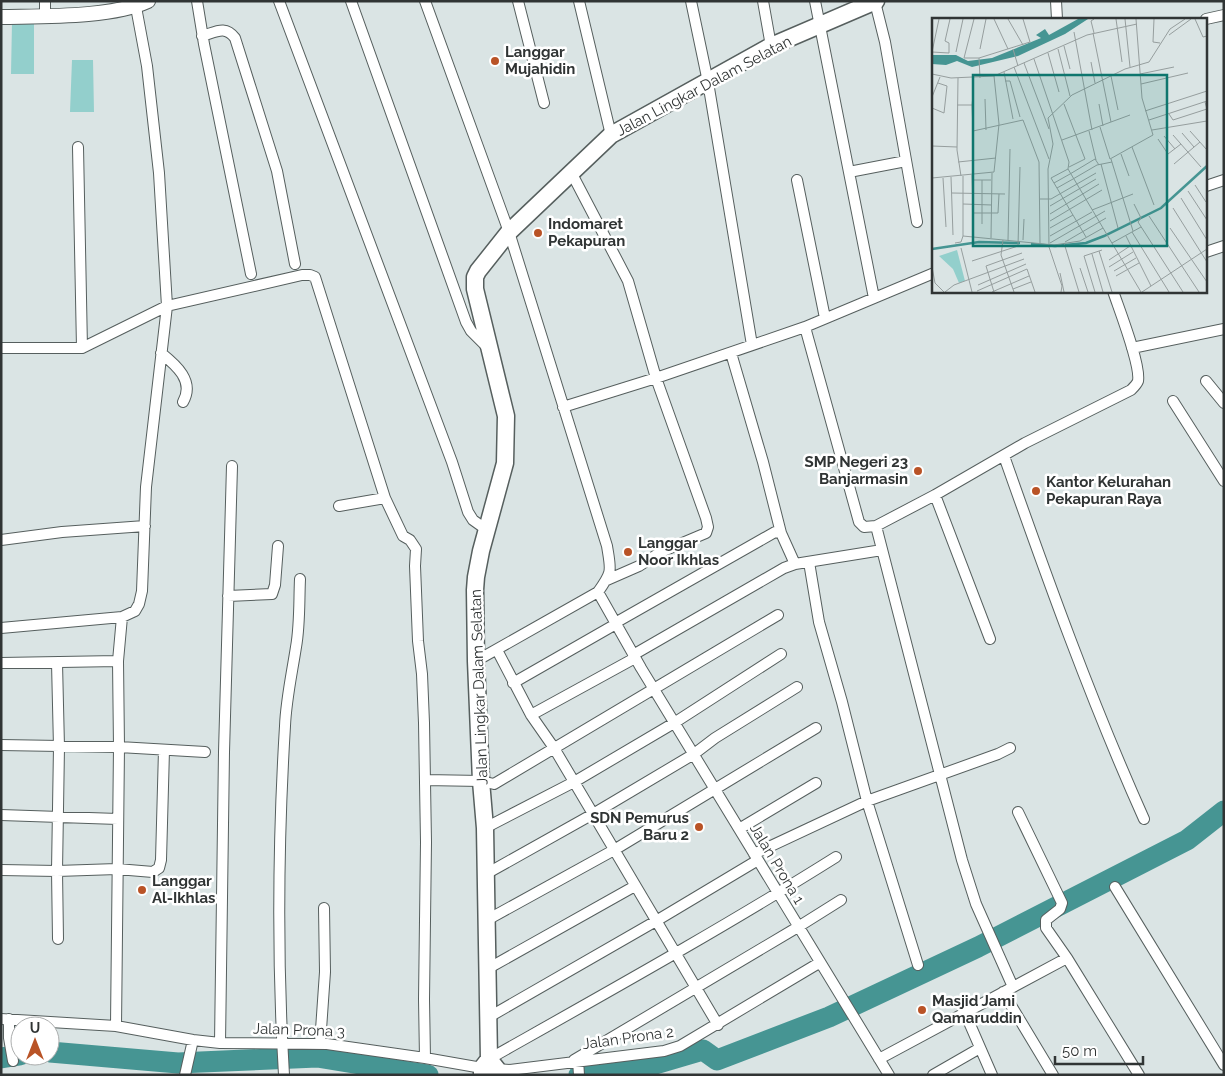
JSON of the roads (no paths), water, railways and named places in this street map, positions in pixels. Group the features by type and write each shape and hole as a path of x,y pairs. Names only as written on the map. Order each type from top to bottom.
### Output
{"main road":[{"name":"Jalan Lingkar Dalam Selatan","path":"492,1070 485,828 476,661 476,577 505,463 507,443 506,416 475,289 476,277 480,266 508,232 611,135 771,46 876,1"}],"street":[{"path":"45,1 46,16"},
{"path":"197,1 202,36 251,274"},
{"path":"278,1 452,462 468,512 473,520 487,530"},
{"path":"350,1 466,322 471,331 490,351"},
{"path":"425,1 508,232 607,546 610,565 610,574 598,592 476,661"},
{"path":"518,1 544,103"},
{"path":"579,1 611,135"},
{"path":"691,1 708,82 752,345"},
{"path":"763,1 771,46"},
{"path":"814,1 874,298"},
{"path":"876,1 917,222"},
{"path":"1056,1 1057,18"},
{"path":"1,17 105,12 142,4 146,66 159,173 167,306 146,488 142,592 139,604 135,611 122,617 1,628"},
{"path":"1208,19 1224,15"},
{"path":"202,36 225,30 230,32 235,38 277,171 296,264"},
{"path":"78,147 82,348"},
{"path":"849,172 906,161"},
{"path":"571,172 628,281 656,378 706,518 708,530 702,535 660,552 639,566 607,580"},
{"path":"797,180 825,318"},
{"path":"1208,185 1224,180"},
{"path":"1208,251 1224,246"},
{"path":"563,406 656,378 805,327 932,274"},
{"path":"1,348 82,348 167,306 302,275 315,277 385,498 403,536 410,540 416,549 415,566 418,641 422,674 425,780 425,1058"},
{"path":"805,327 859,522 864,527 876,526 935,495 1025,443 1132,390 1138,380 1132,348 1113,292"},
{"path":"1132,348 1224,328"},
{"path":"161,353 174,363 187,384 183,402"},
{"path":"731,353 763,462 781,533 795,564"},
{"path":"1206,381 1224,402"},
{"path":"1173,401 1224,481"},
{"path":"1004,456 1037,551 1118,760 1144,819"},
{"path":"220,1042 224,752 232,466"},
{"path":"935,495 990,639"},
{"path":"338,506 385,498"},
{"path":"1,540 62,532 145,526"},
{"path":"876,526 940,775 976,904 1013,987"},
{"path":"513,682 773,532 781,533"},
{"path":"228,596 272,594 275,584 278,546"},
{"path":"531,715 784,568 795,564 882,550"},
{"path":"810,562 819,622 867,801 918,966"},
{"path":"284,1075 279,948 279,822 285,724 297,645 300,579"},
{"name":"Jalan Prona 1","path":"598,592 654,690 889,1075"},
{"path":"425,780 481,781 494,784 778,615"},
{"path":"116,1026 118,661 122,617"},
{"path":"496,650 531,715 554,748 718,1025"},
{"path":"485,828 574,782 674,723 781,654"},
{"path":"1,663 118,661"},
{"path":"57,663 59,747 58,939"},
{"path":"486,874 694,754 715,738 797,687"},
{"path":"487,920 614,850 816,728"},
{"path":"1,745 119,747 205,752"},
{"path":"489,1017 656,921 756,857 867,801 1010,748"},
{"path":"1,870 117,869 153,872 157,870 160,866 164,750"},
{"path":"739,829 816,782"},
{"path":"1018,812 1062,903 1060,909 1046,920 1046,928 1067,958 1139,1075"},
{"path":"1,814 118,819"},
{"path":"492,1070 675,954 778,894 836,857"},
{"path":"489,968 635,886"},
{"path":"1115,887 1224,1065"},
{"path":"577,1066 695,987 841,900"},
{"path":"320,1044 325,972 324,908"},
{"path":"879,1059 1067,958"},
{"name":"Jalan Prona 2","path":"492,1070 577,1066 664,1051 686,1044 819,963"},
{"path":"1003,992 1053,1075"},
{"path":"965,1013 992,1075"},
{"path":"5,1019 10,1044"},
{"name":"Jalan Prona 3","path":"5,1019 116,1026 192,1044 220,1042 320,1044 425,1058 492,1070"},
{"path":"185,1075 192,1044"},
{"path":"933,1075 980,1048"}],"waterway":[{"path":"579,1075 645,1067 703,1050 717,1060 829,1017 978,947 1187,840 1224,811"},
{"path":"60,1053 178,1063 317,1057 428,1075"},
{"path":"1,1058 10,1057"}],"place":[{"name":"Langgar Mujahidin","path":"495,61"},
{"name":"Indomaret Pekapuran","path":"538,233"},
{"name":"SMP Negeri 23 Banjarmasin","path":"918,471"},
{"name":"Kantor Kelurahan Pekapuran Raya","path":"1036,491"},
{"name":"Langgar Noor Ikhlas","path":"628,552"},
{"name":"SDN Pemurus Baru 2","path":"699,827"},
{"name":"Langgar Al-Ikhlas","path":"142,890"},
{"name":"Masjid Jami Qamaruddin","path":"922,1010"}]}
